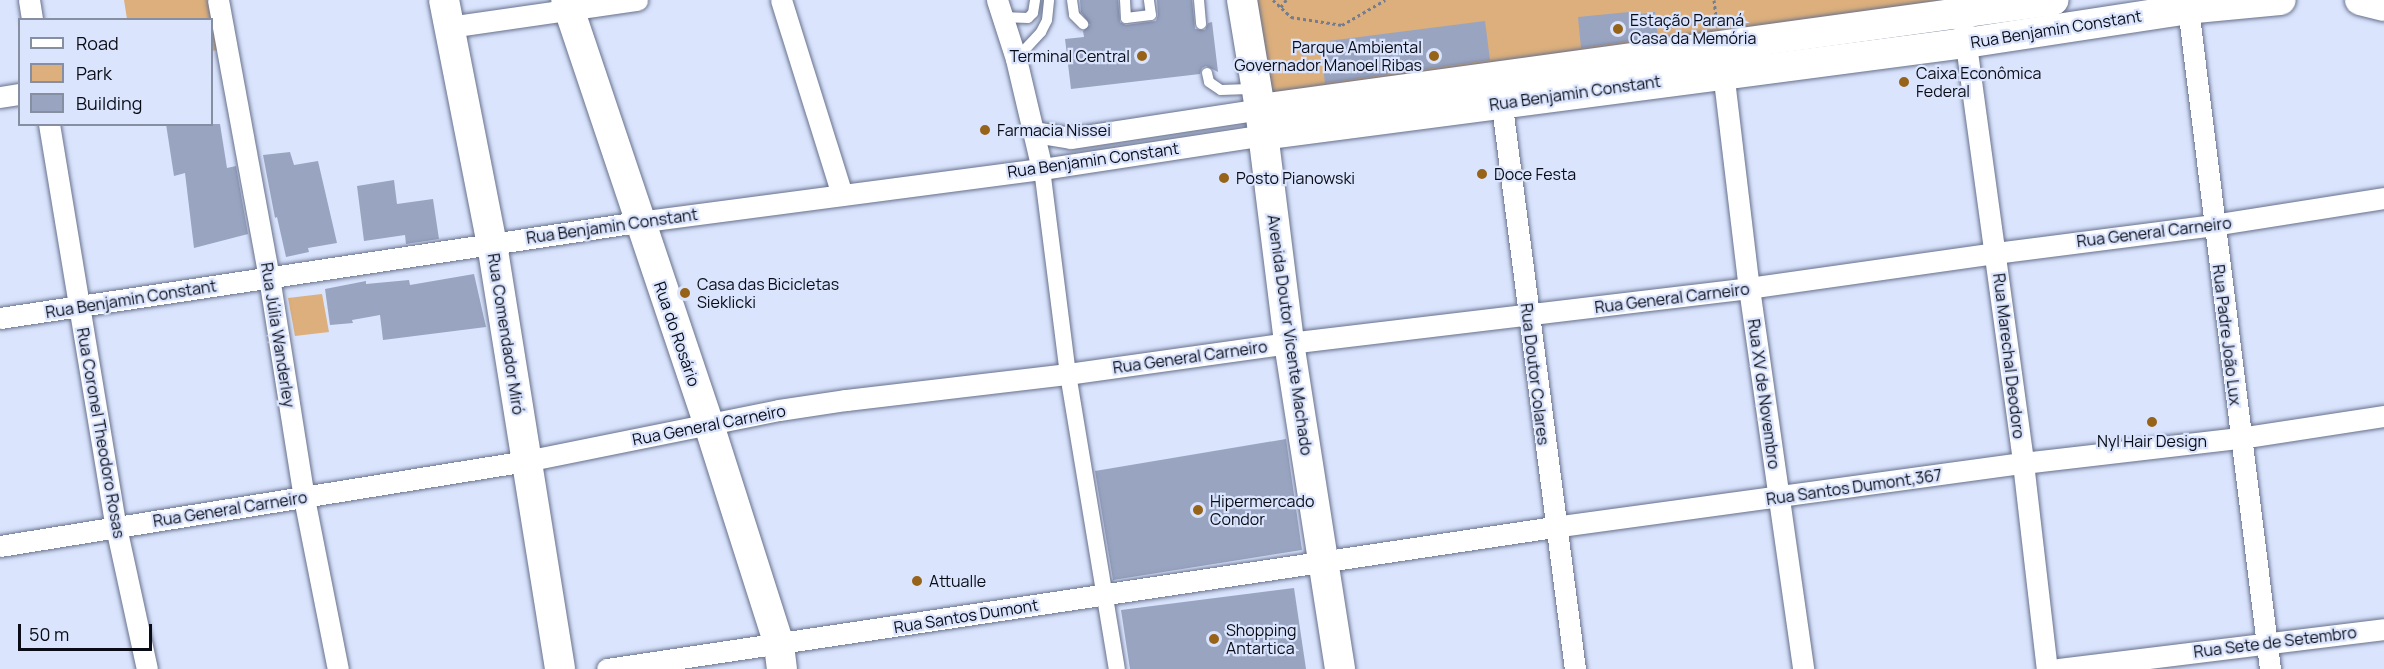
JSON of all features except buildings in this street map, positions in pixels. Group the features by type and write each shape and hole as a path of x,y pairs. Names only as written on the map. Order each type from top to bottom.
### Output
{"main road":[{"name":"Avenida Doutor Vicente Machado","path":"1242,0 1260,111 1289,343 1340,669"},
{"name":"Rua Benjamin Constant","path":"1260,111 1500,91 1721,60 1961,13 2054,0"},
{"name":"Rua Benjamin Constant","path":"1721,60 1966,43 2187,4 2281,0"},
{"path":"2361,0 2384,6"},
{"name":"Rua do Rosário","path":"567,5 638,222 709,425 780,657"},
{"name":"Rua Comendador Miró","path":"446,13 492,244 560,669"}],"street":[{"path":"28,0 32,18"},
{"name":"Rua Júlia Wanderley","path":"218,0 220,57 269,277 304,498 338,669"},
{"path":"446,13 637,0"},
{"path":"781,0 842,195"},
{"name":"Rua Padre João Lux","path":"2187,4 2270,669"},
{"path":"999,9 1016,59 1042,169 1068,374 1117,669"},
{"name":"Rua Marechal Deodoro","path":"1961,13 2023,463 2048,669"},
{"name":"Rua XV de Novembro","path":"1721,60 1749,288 1803,669"},
{"name":"Rua Doutor Colares","path":"1500,91 1554,527 1575,669"},
{"path":"0,97 18,94"},
{"name":"Rua Benjamin Constant","path":"1034,132 1054,137 1080,137 1260,111"},
{"name":"Rua Benjamin Constant","path":"0,318 79,308 638,222 1042,169 1260,111"},
{"name":"Rua Coronel Theodoro Rosas","path":"49,126 116,527 147,669"},
{"name":"Rua General Carneiro","path":"0,546 526,461 778,410 846,400 1068,374 1289,343 1749,288 2213,225 2384,198"},
{"name":"Rua Santos Dumont,367","path":"1325,562 1554,527 2023,463 2240,438 2384,416"},
{"name":"Rua Santos Dumont","path":"607,669 780,657 1105,595 1325,562"},
{"name":"Rua Sete de Setembro","path":"2059,669 2384,629"}],"lane":[{"path":"999,9 1028,18 1033,13 1035,0"},
{"path":"1016,59 1041,32 1047,20 1049,0"},
{"path":"1072,0 1076,21 1083,24"},
{"path":"1125,0 1126,18 1151,15 1149,0"},
{"path":"1197,6 1201,24"},
{"path":"1208,73 1214,88 1260,111"}],"path":[{"path":"1273,0 1291,17 1342,25 1385,0"},
{"path":"1281,8 1286,0"}],"green space":[{"path":"124,0 208,0 212,18 127,18"},
{"name":"Parque Ambiental Governador Manoel Ribas","path":"1253,0 1957,0 1269,99"},
{"path":"213,25 218,50 213,51"},
{"path":"322,294 329,332 295,336 288,298"}],"place":[{"name":"Estação Paraná Casa da Memória","path":"1618,29"},
{"name":"Terminal Central","path":"1142,56"},
{"name":"Parque Ambiental Governador Manoel Ribas","path":"1434,56"},
{"name":"Caixa Econômica Federal","path":"1904,82"},
{"name":"Farmacia Nissei","path":"985,130"},
{"name":"Doce Festa","path":"1482,174"},
{"name":"Posto Pianowski","path":"1224,178"},
{"name":"Casa das Bicicletas Sieklicki","path":"685,293"},
{"name":"Nyl Hair Design","path":"2152,422"},
{"name":"Hipermercado Condor","path":"1198,510"},
{"name":"Attualle","path":"917,581"},
{"name":"Shopping Antartica","path":"1214,639"}]}
